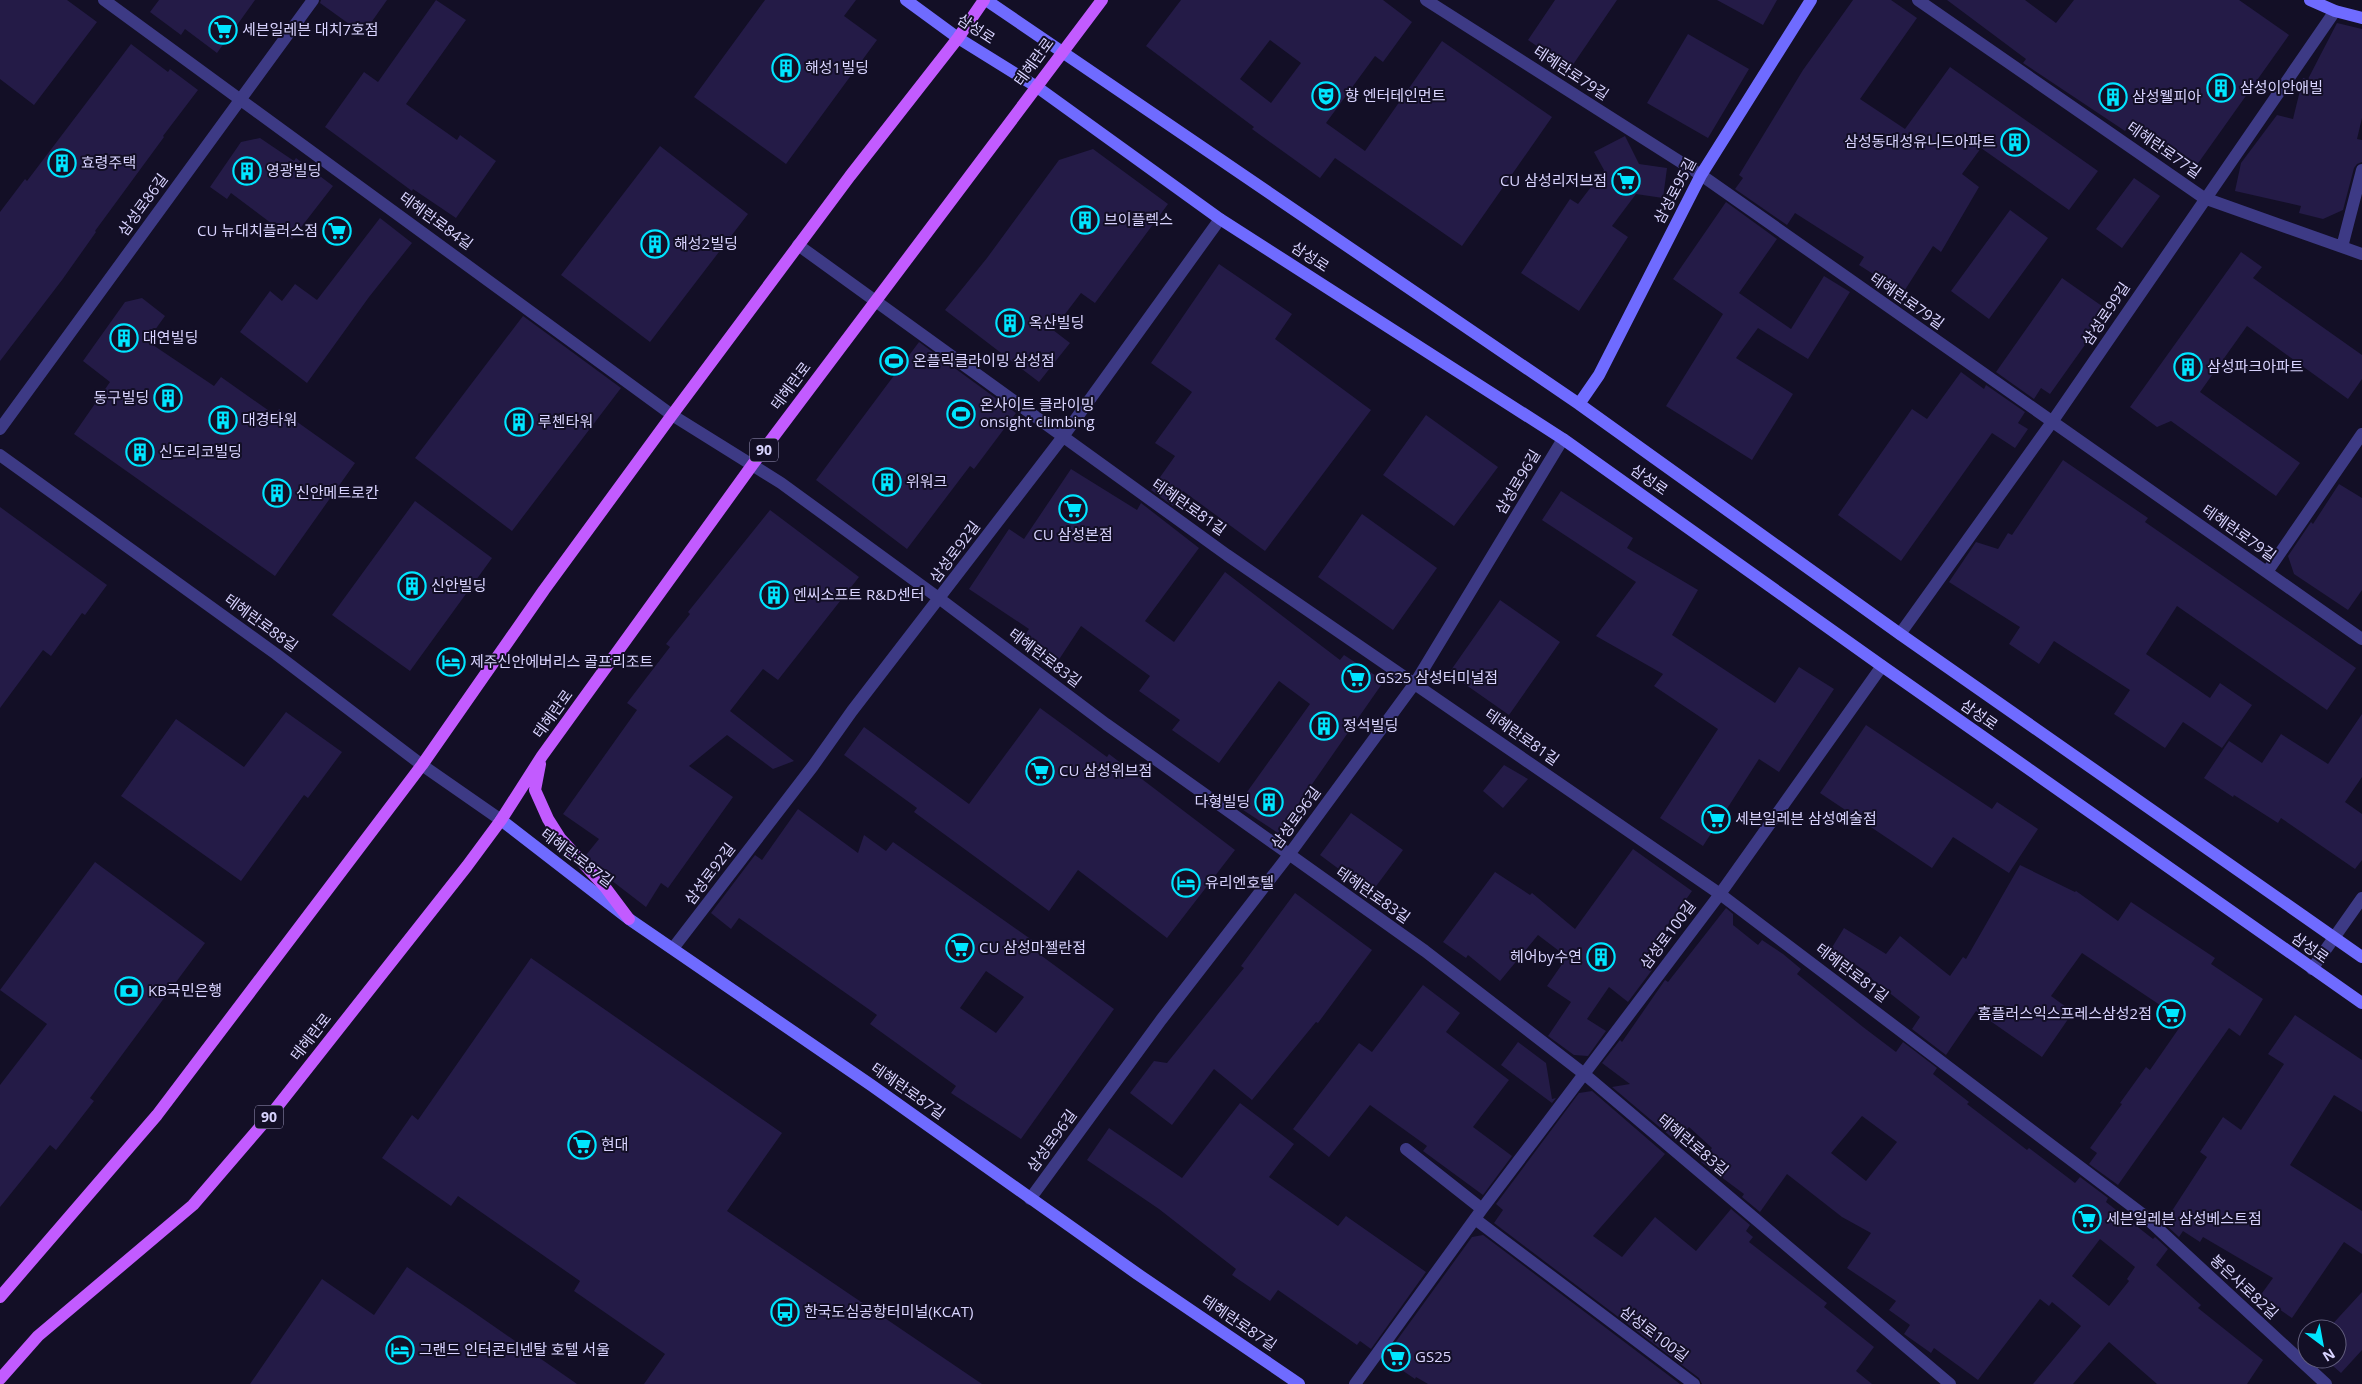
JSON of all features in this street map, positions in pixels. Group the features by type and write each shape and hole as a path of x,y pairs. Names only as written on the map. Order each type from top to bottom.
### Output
{"main road":[{"name":"삼성로","path":"906,0 958,38 1037,87 1220,219 1563,439 2362,1003"},
{"name":"삼성로","path":"985,0 1063,51 1579,404 1900,634 2362,957"},
{"path":"0,1297 157,1115 422,765 544,590 672,415 798,245 958,38 985,0"},
{"name":"테헤란로","path":"0,1379 38,1336 194,1205 273,1112 467,866 501,820 542,756 753,464 1102,0"},
{"name":"삼성로95길","path":"1579,404 1599,374 1701,175 1811,0"},
{"path":"2310,0 2335,12 2362,18"},
{"path":"542,756 536,790 541,807 560,838 605,887 629,919"},
{"name":"테헤란로87길","path":"501,820 629,919 674,948 1030,1199 1299,1384"}],"street":[{"name":"테헤란로84길","path":"104,0 460,258 672,415 753,464"},
{"name":"삼성로86길","path":"0,429 314,0"},
{"name":"테헤란로79길","path":"1426,0 1701,175 2362,639"},
{"name":"테헤란로77길","path":"1918,0 2204,198 2362,254"},
{"name":"삼성로99길","path":"1900,634 2052,422 2204,198 2335,12"},
{"path":"2342,247 2362,170"},
{"name":"삼성로92길","path":"674,948 852,711 1062,438 1220,219"},
{"name":"테헤란로81길","path":"798,245 1062,438 1720,894 2141,1213"},
{"path":"2267,572 2362,434"},
{"name":"삼성로96길","path":"1030,1199 1160,1020 1288,856 1415,683 1563,439"},
{"name":"테헤란로88길","path":"0,455 269,648 422,765 501,820"},
{"name":"테헤란로83길","path":"753,464 940,599 1106,724 1288,856 1425,951 1583,1073 1950,1384"},
{"name":"삼성로100길","path":"1355,1384 1583,1073 1720,894 1882,666"},
{"path":"2312,969 2362,898"},
{"path":"1406,1149 1479,1214"},
{"name":"봉은사로82길","path":"2141,1213 2326,1384"},
{"name":"삼성로100길","path":"1479,1214 1694,1384"}],"building":[{"path":"0,0 67,0 97,22 34,105 0,79"},
{"path":"159,0 255,0 217,53 185,29 181,35 150,12"},
{"path":"321,0 387,0 363,34 320,3"},
{"path":"436,0 466,20 406,104 457,140 460,135 496,161 456,218 413,189 412,191 325,127 364,72 378,82"},
{"name":"해성1빌딩","path":"765,0 856,0 844,16 877,40 786,164 694,97"},
{"path":"1181,0 1383,0 1412,22 1383,62 1375,56 1326,123 1365,151 1442,41 1552,117 1462,246 1335,158 1320,178 1252,129 1254,127 1146,46","holes":["1270,40 1301,63 1271,103 1240,79"]},
{"path":"1555,0 1617,0 1570,69 1528,40"},
{"path":"1717,0 1777,0 1763,25"},
{"path":"1853,0 1891,0 1917,18 1860,99 1905,129 1950,67 2098,171 2069,210 1981,148 1962,174 1979,187 1941,252 1933,246 1903,293 1859,265 1864,257 1795,213 1787,225 1735,189 1743,178 1739,175 1803,70"},
{"path":"1947,0 2025,0 2056,23 2074,0 2239,0 2289,35 2194,169 2130,125 2125,131 2023,63 2026,59"},
{"path":"2337,23 2362,29 2362,118 2357,139 2362,140 2362,162 2354,168 2343,210 2323,219 2299,213 2301,206 2235,191 2241,163 2277,115 2293,119 2303,78 2308,79"},
{"path":"1688,34 1749,69 1708,138 1647,103"},
{"path":"131,44 168,72 170,69 198,90 95,231 62,280 0,361 0,212 25,179 27,181"},
{"path":"1625,136 1639,164 1667,168 1663,198 1636,194 1612,226 1628,237 1579,311 1521,273 1570,199 1578,204 1604,170 1594,152"},
{"path":"260,138 294,161 296,158 333,186 292,239 231,193 227,199 210,187 241,142"},
{"name":"해성2빌딩","path":"660,146 748,214 650,342 561,275"},
{"path":"1093,149 1168,204 1095,303 1081,293 1053,330 1070,343 1039,382 945,310 987,258 1059,160"},
{"path":"2134,178 2160,196 2122,248 2096,229"},
{"path":"1726,202 1777,239 1739,293 1791,329 1824,276 1850,292 1808,359 1758,328 1736,358 1793,394 1752,460 1666,406 1723,314 1673,279"},
{"path":"2010,210 2048,238 1989,319 1951,291"},
{"path":"380,218 412,243 369,297 307,383 240,332 270,291 282,301 295,284 317,300"},
{"name":"삼성파크아파트","path":"2241,252 2262,267 2253,278 2362,355 2362,379 2348,399 2247,326 2200,392 2300,463 2276,496 2171,421 2157,427 2130,407"},
{"path":"1219,264 1292,314 1275,339 1371,410 1265,551 1183,491 1173,506 1151,490 1175,456 1155,443 1192,392 1151,363"},
{"path":"2062,278 2109,311 2050,394 2041,388 2034,399 1996,372"},
{"path":"142,298 165,316 147,341 214,386 221,377 275,415 279,409 355,463 275,576 74,434 110,382 83,361 125,302"},
{"name":"루첸타워","path":"523,316 621,388 512,531 415,458"},
{"path":"919,342 1016,413 974,469 970,466 907,549 816,480"},
{"path":"1961,372 1984,389 1986,385 2025,412 2018,423 2028,429 2015,448 1992,433 1901,561 1838,515 1912,409 1927,419"},
{"path":"1426,415 1498,467 1454,526 1383,475"},
{"path":"2063,460 2148,518 2145,522 2356,668 2327,710 2177,606 2146,654 2210,698 2220,683 2252,705 2222,748 2183,722 2165,748 2114,714 2130,690 2054,641 2039,664 2009,644 2020,627 1949,582 1976,542 1998,549 2008,533 2012,535"},
{"path":"1071,469 1137,510 1141,503 1199,548 1145,621 1174,642 1225,572 1340,660 1344,655 1384,681 1278,833 1237,806 1310,704 1279,681 1219,763 1172,730 1180,720 1139,691 1150,676 1081,626 1058,661 1023,638 1029,629 969,589 1009,529 1024,539"},
{"path":"2339,484 2362,498 2362,590 2348,610 2294,574 2288,556 2311,522 2313,524"},
{"path":"1561,491 1633,538 1627,548 1698,590 1672,635 1775,703 1799,667 1834,689 1779,772 1759,759 1703,846 1660,818 1718,729 1654,686 1663,674 1596,636 1636,582 1542,520"},
{"name":"신안빌딩","path":"415,501 492,558 410,671 332,615"},
{"path":"0,507 107,585 85,615 82,613 51,656 43,650 0,708"},
{"path":"770,510 859,577 778,680 763,669 730,711 794,761 773,769 727,735 689,766 733,797 668,888 661,883 646,907 607,877 586,855 599,839 563,814 637,710 627,703 670,647 666,644 690,614 688,612"},
{"path":"1362,514 1437,568 1393,630 1318,577"},
{"path":"1500,600 1560,642 1509,715 1449,673"},
{"path":"1040,708 1107,757 1109,754 1235,850 1167,938 1078,870 1049,911 914,812 917,808 844,755 864,727 969,804"},
{"path":"286,712 342,752 308,798 304,795 241,881 121,796 176,719 244,767"},
{"path":"2362,714 2362,777 2345,802 2362,814 2362,860 2355,869 2281,818 2278,823 2204,778 2229,741 2262,763 2281,734 2328,764"},
{"path":"1866,725 1992,809 1997,802 2038,829 2009,873 1953,837 1932,868 1820,793"},
{"path":"1504,765 1528,779 1503,808 1483,791"},
{"path":"798,809 858,853 864,835 886,851 893,842 1039,945 1035,951 1114,1009 1021,1139 951,1093 956,1086 870,1024 877,1015 739,918 731,929 711,913 755,855 762,860","holes":["986,971 1024,997 996,1033 960,1008"]},
{"path":"1351,813 1403,850 1371,893 1320,855"},
{"path":"1633,849 1692,891 1641,962 1652,970 1628,1002 1609,987 1587,1019 1606,1031 1588,1056 1574,1055 1548,1036 1571,1002 1547,986 1567,957 1538,935 1500,981 1468,955 1466,958 1443,942 1495,872 1530,895 1532,893 1575,929"},
{"path":"95,862 205,943 90,1098 94,1101 56,1150 50,1145 0,1207 0,1085 47,1024 0,990"},
{"path":"2020,865 2076,891 2118,921 2131,902 2215,958 2211,964 2263,999 2240,1036 2229,1028 2118,1185 2089,1164 2097,1153 2090,1148 2146,1067 2150,1070 2184,1021 2082,953 2051,996 2073,1012 2042,1057 1976,1011 1946,1055 1912,1029 1920,1017 1868,976 1870,974 1831,949 1844,928 1886,954 1900,936 1950,976 1963,957 1966,959"},
{"path":"1295,893 1372,950 1318,1023 1316,1022 1252,1100 1214,1069 1172,1125 1130,1093 1154,1061 1167,1063 1244,968 1241,966"},
{"path":"1726,908 1733,914 1733,925 1758,945 1762,940 1783,954 1801,969 1797,974 1863,1027 1896,1052 1903,1042 1937,1068 1933,1074 1969,1102 1967,1104 2027,1150 2029,1148 2075,1183 2080,1177 2108,1198 2106,1202 2153,1239 2155,1237 2168,1249 2156,1265 2201,1305 2198,1308 2263,1360 2247,1384 2157,1384 2109,1342 2073,1384 2033,1384 2081,1326 2052,1302 2049,1306 2040,1299 1978,1380 1934,1348 1931,1353 1904,1334 1910,1325 1889,1310 1896,1301 1847,1268 1871,1233 1842,1217 1787,1174 1760,1212 1742,1197 1744,1194 1701,1162 1712,1148 1689,1127 1676,1141 1612,1087 1630,1084 1602,1063 1620,1040 1622,1042 1665,980 1668,982","holes":["1862,1116 1897,1142 1866,1181 1831,1153","2100,1239 2135,1267 2127,1279 2129,1281 2109,1306 2072,1276"]},
{"name":"현대","path":"531,958 782,1133 727,1211 982,1384 644,1384 665,1354 574,1291 580,1281 458,1196 451,1206 382,1158 412,1115 418,1120"},
{"path":"1423,985 1460,1013 1446,1032 1509,1080 1473,1127 1512,1156 1483,1195 1423,1151 1427,1146 1370,1105 1329,1157 1293,1129 1359,1043 1372,1052"},
{"path":"2295,1015 2362,1060 2362,1112 2334,1095 2290,1165 2362,1211 2362,1254 2344,1242 2292,1318 2260,1296 2273,1278 2203,1237 2200,1242 2183,1231 2179,1237 2164,1223 2207,1157 2200,1152 2223,1117 2241,1130 2284,1064 2268,1054"},
{"path":"1518,1042 1546,1063 1552,1099 1556,1098 1552,1103 1501,1065"},
{"path":"1592,1091 1665,1154 1593,1236 1622,1257 1655,1217 1696,1251 1731,1209 1750,1225 1746,1231 1753,1237 1749,1242 1827,1303 1824,1307 1874,1347 1856,1371 1872,1384 1702,1384 1699,1378 1494,1223 1503,1210 1496,1204 1579,1093"},
{"path":"1240,1103 1294,1144 1269,1177 1338,1226 1346,1216 1426,1272 1371,1349 1360,1341 1357,1345 1278,1290 1270,1301 1232,1275 1236,1269 1159,1209 1087,1160 1109,1128 1182,1178"},
{"path":"1483,1235 1680,1384 1428,1384 1416,1377 1415,1379 1384,1358 1472,1237"},
{"name":"그랜드 인터콘티넨탈 호텔 서울","path":"407,1267 577,1384 250,1384 322,1279 374,1315"},
{"path":"2362,1292 2362,1350 2347,1366 2347,1319 2337,1319"},
{"path":"2336,1369 2345,1369 2341,1373"}],"place":[{"name":"세븐일레븐 대치7호점","path":"223,30"},
{"name":"해성1빌딩","path":"786,68"},
{"name":"삼성이안애빌","path":"2221,88"},
{"name":"향 엔터테인먼트","path":"1326,96"},
{"name":"삼성웰피아","path":"2113,97"},
{"name":"삼성동대성유니드아파트","path":"2015,142"},
{"name":"효령주택","path":"62,163"},
{"name":"영광빌딩","path":"247,171"},
{"name":"CU 삼성리저브점","path":"1626,181"},
{"name":"브이플렉스","path":"1085,220"},
{"name":"CU 뉴대치플러스점","path":"337,231"},
{"name":"해성2빌딩","path":"655,244"},
{"name":"옥산빌딩","path":"1010,323"},
{"name":"대연빌딩","path":"124,338"},
{"name":"온플릭클라이밍 삼성점","path":"894,361"},
{"name":"삼성파크아파트","path":"2188,367"},
{"name":"동구빌딩","path":"168,398"},
{"name":"온사이트 클라이밍 onsight climbing","path":"961,414"},
{"name":"대경타워","path":"223,420"},
{"name":"루첸타워","path":"519,422"},
{"name":"신도리코빌딩","path":"140,452"},
{"name":"위워크","path":"887,482"},
{"name":"신안메트로칸","path":"277,493"},
{"name":"CU 삼성본점","path":"1073,509"},
{"name":"신안빌딩","path":"412,586"},
{"name":"엔씨소프트 R&D센터","path":"774,595"},
{"name":"제주신안에버리스 골프리조트","path":"451,662"},
{"name":"GS25 삼성터미널점","path":"1356,678"},
{"name":"정석빌딩","path":"1324,726"},
{"name":"CU 삼성위브점","path":"1040,771"},
{"name":"다형빌딩","path":"1269,802"},
{"name":"세븐일레븐 삼성예술점","path":"1716,819"},
{"name":"유리엔호텔","path":"1186,883"},
{"name":"CU 삼성마젤란점","path":"960,948"},
{"name":"헤어by수연","path":"1601,957"},
{"name":"KB국민은행","path":"129,991"},
{"name":"홈플러스익스프레스삼성2점","path":"2171,1014"},
{"name":"현대","path":"582,1145"},
{"name":"세븐일레븐 삼성베스트점","path":"2087,1219"},
{"name":"한국도심공항터미널(KCAT)","path":"785,1312"},
{"name":"그랜드 인터콘티넨탈 호텔 서울","path":"400,1350"},
{"name":"GS25","path":"1396,1357"}]}
